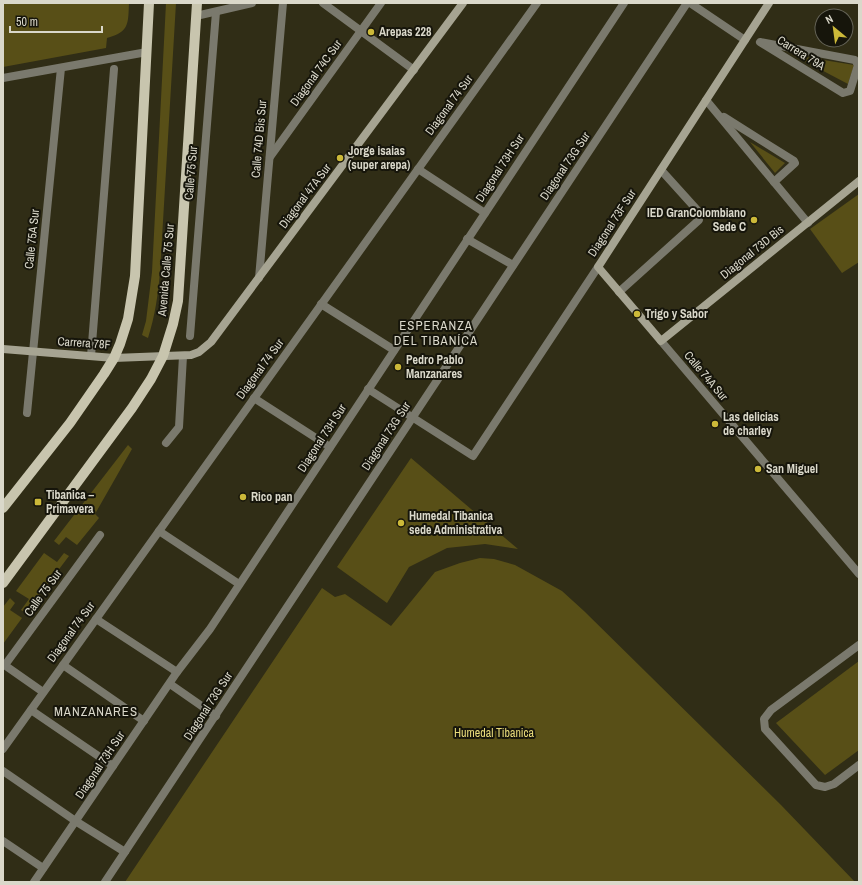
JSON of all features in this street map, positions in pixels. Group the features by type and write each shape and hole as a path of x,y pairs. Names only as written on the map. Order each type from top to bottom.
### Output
{"main road":[{"path":"3,508 70,423 104,374 114,358 128,319 135,276 149,3"},
{"name":"Avenida Calle 75 Sur","path":"3,583 132,408 163,356 173,324 178,301 197,3"}],"street":[{"path":"196,16 252,3"},
{"name":"Calle 74D Bis Sur","path":"259,278 283,3"},
{"path":"324,3 414,70"},
{"name":"Diagonal 74C Sur","path":"270,158 381,3"},
{"name":"Diagonal 47A Sur","path":"163,356 183,356 196,354 211,342 463,3"},
{"name":"Diagonal 74 Sur","path":"3,749 536,3"},
{"name":"Diagonal 73H Sur","path":"34,882 177,672 210,629 624,3"},
{"path":"689,3 745,40"},
{"name":"Diagonal 73G Sur","path":"105,882 513,265 689,3"},
{"name":"Diagonal 73F Sur","path":"413,417 473,456 598,267 769,3"},
{"name":"Calle 75 Sur","path":"190,336 216,12"},
{"name":"Carrera 79A","path":"760,42 855,60 858,65 857,76 850,92 843,93 760,42"},
{"path":"3,78 147,52"},
{"name":"Calle 75A Sur","path":"27,413 61,68"},
{"path":"91,356 114,69"},
{"path":"706,100 808,223"},
{"path":"718,114 794,161 795,163 774,182"},
{"path":"418,169 485,213"},
{"path":"619,292 699,220 698,211 661,170"},
{"name":"Diagonal 73D Bis","path":"661,341 859,182"},
{"path":"467,239 513,265"},
{"name":"Calle 74A Sur","path":"598,267 859,574"},
{"path":"321,304 394,350"},
{"name":"Carrera 78F","path":"3,349 114,358 163,356"},
{"path":"166,443 179,427 183,356"},
{"path":"368,389 413,417"},
{"path":"254,398 330,447"},
{"path":"159,531 240,584"},
{"name":"Calle 75 Sur","path":"4,664 100,535"},
{"path":"96,619 177,672"},
{"path":"859,645 771,710 764,719 765,729 816,785 825,787 834,784 859,765"},
{"path":"4,664 43,692"},
{"path":"63,665 144,721"},
{"path":"170,684 216,716"},
{"path":"31,710 113,766"},
{"path":"3,771 76,822 125,852"},
{"path":"3,842 43,868"}],"green space":[{"path":"3,3 129,3 128,21 124,30 115,36 107,38 106,48 3,67"},
{"path":"166,3 176,3 160,272 153,322 148,338 142,335 146,321 152,272"},
{"path":"793,55 854,65 848,84"},
{"path":"750,142 785,163 775,173"},
{"path":"859,194 859,262 842,273 810,229"},
{"path":"128,445 132,449 95,514 99,518 77,545 66,537 59,545 54,541"},
{"path":"411,458 518,549 485,544 447,548 409,567 387,603 337,567"},
{"path":"44,553 57,562 64,553 69,556 26,613 21,610 29,599 16,591"},
{"name":"Humedal Tibanica","path":"480,558 494,559 515,565 562,591 781,805 855,882 125,882 322,588 335,597 345,594 391,626 435,572"},
{"path":"10,598 15,603 10,610 22,618 3,644 3,607"},
{"path":"859,661 859,750 825,775 776,723"}],"place":[{"name":"Arepas 228","path":"371,32"},
{"name":"Jorge isaias (super arepa)","path":"340,158"},
{"name":"IED GranColombiano Sede C","path":"754,220"},
{"name":"Trigo y Sabor","path":"637,314"},
{"name":"Pedro Pablo Manzanares","path":"398,367"},
{"name":"Las delicias de charley","path":"715,424"},
{"name":"San Miguel","path":"758,469"},
{"name":"Rico pan","path":"243,497"},
{"name":"Tibanica – Primavera","path":"38,502"},
{"name":"Humedal Tibanica sede Administrativa","path":"401,523"}],"district":[{"name":"ESPERANZA DEL TIBANÍCA","path":"436,332"},
{"name":"MANZANARES","path":"96,711"}]}
